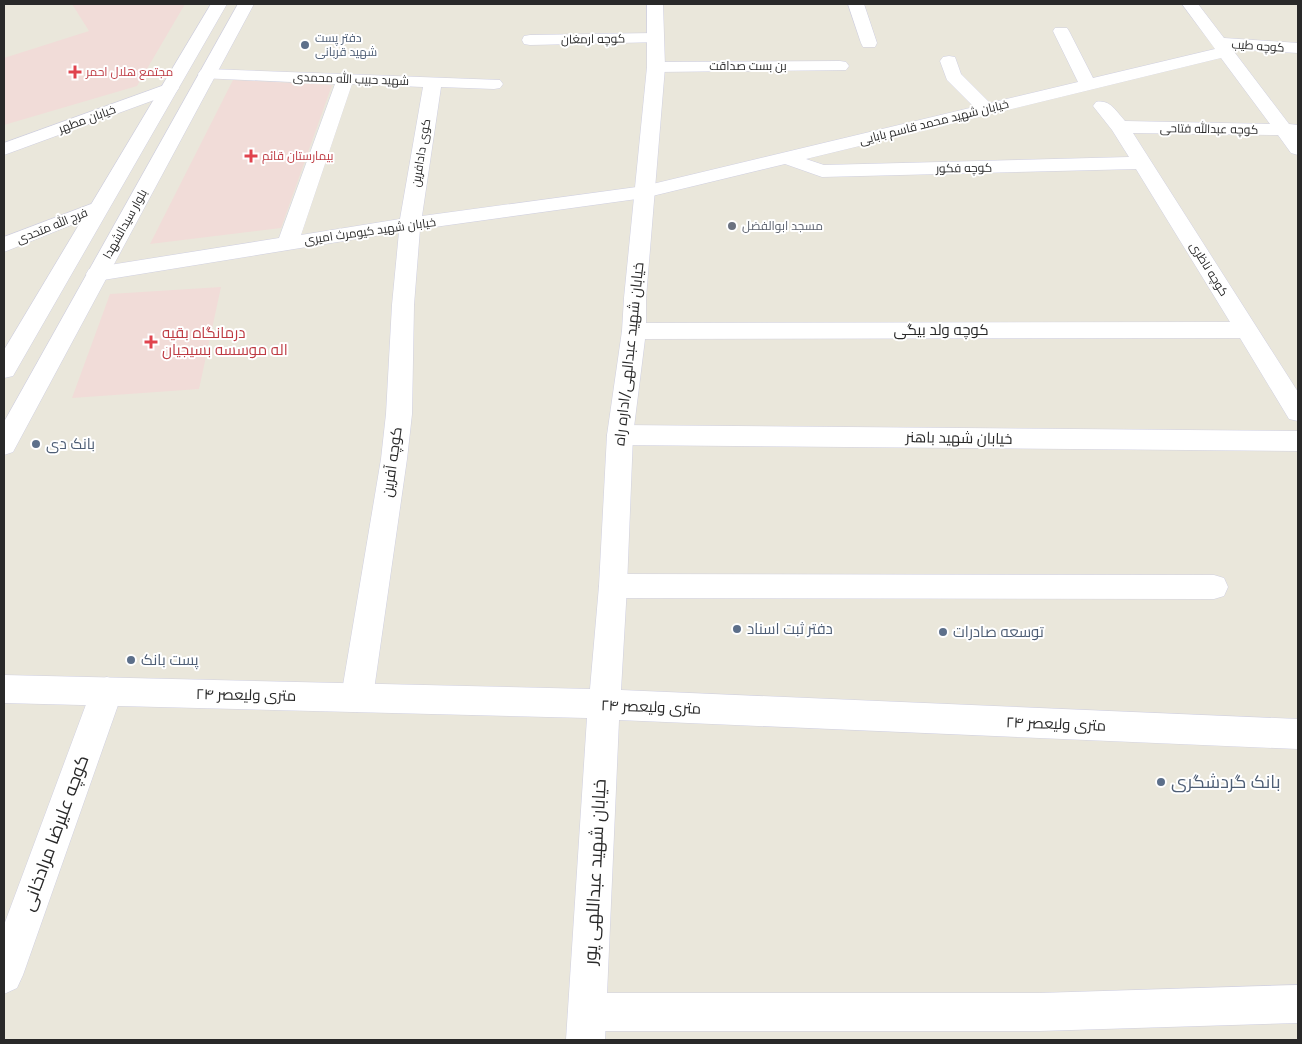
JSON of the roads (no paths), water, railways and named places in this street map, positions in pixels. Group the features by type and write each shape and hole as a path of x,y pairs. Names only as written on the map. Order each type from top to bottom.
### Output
{"street":[{"name":"بلوار سیدالشهدا","path":"4,370 219,4"},
{"name":"بلوار سیدالشهدا","path":"4,444 246,4"},
{"name":"خیابان شهید عبدالهی/اداره راه","path":"604,704 613,586 620,435 634,331 635,298 656,67 655,4"},
{"path":"856,4 869,43"},
{"path":"1190,4 1221,47 1291,130 1298,149"},
{"path":"1061,31 1088,85"},
{"name":"کوچه ارمغان","path":"530,40 656,38"},
{"name":"کوچه طیب","path":"1221,47 1298,48"},
{"name":"خیابان شهید محمد قاسم بابایی","path":"644,192 1088,85 1221,47"},
{"path":"949,61 953,76 987,110"},
{"name":"بن بست صداقت","path":"656,67 840,66"},
{"name":"شهید حبیب‌ الله محمدی","path":"207,74 494,84"},
{"path":"288,243 345,79"},
{"name":"کوی دادافرین","path":"410,224 433,82"},
{"name":"خیابان مطهر","path":"4,149 170,88"},
{"name":"کوچه ناظری","path":"1102,106 1120,127 1298,412"},
{"name":"کوچه عبدالله فتاحی","path":"1120,127 1291,130"},
{"name":"کوچه فکور","path":"787,158 822,171 1142,163"},
{"name":"خیابان شهید کیومرث امیری","path":"97,274 410,224 644,192"},
{"name":"فرج الله متحدی","path":"4,246 100,208"},
{"name":"کوچه آفرین","path":"357,697 397,432 403,305 410,224"},
{"name":"کوچه ولد بیگی","path":"634,331 1247,330"},
{"name":"خیابان شهید باهنر","path":"620,435 1298,441"},
{"path":"613,586 1214,587"},
{"name":"۲۴ متری ولیعصر","path":"4,689 604,704 1298,734"},
{"name":"کوچه علیرضا مرادخانی","path":"4,975 107,691"},
{"name":"خیابان شهید عبداللهی پور","path":"586,1026 604,704"},
{"path":"586,1026 1298,1004"}],"place":[{"name":"دفتر پست شهید قربانی","path":"305,45"},
{"name":"مجتمع هلال احمر","path":"75,72"},
{"name":"بیمارستان قائم","path":"251,156"},
{"name":"مسجد ابوالفضل","path":"732,226"},
{"name":"درمانگاه بقیه اله موسسه بسیجیان","path":"151,342"},
{"name":"بانک دی","path":"36,444"},
{"name":"دفتر ثبت اسناد","path":"737,629"},
{"name":"توسعه صادرات","path":"943,632"},
{"name":"پست بانک","path":"131,660"},
{"name":"بانک گردشگری","path":"1161,782"}]}
